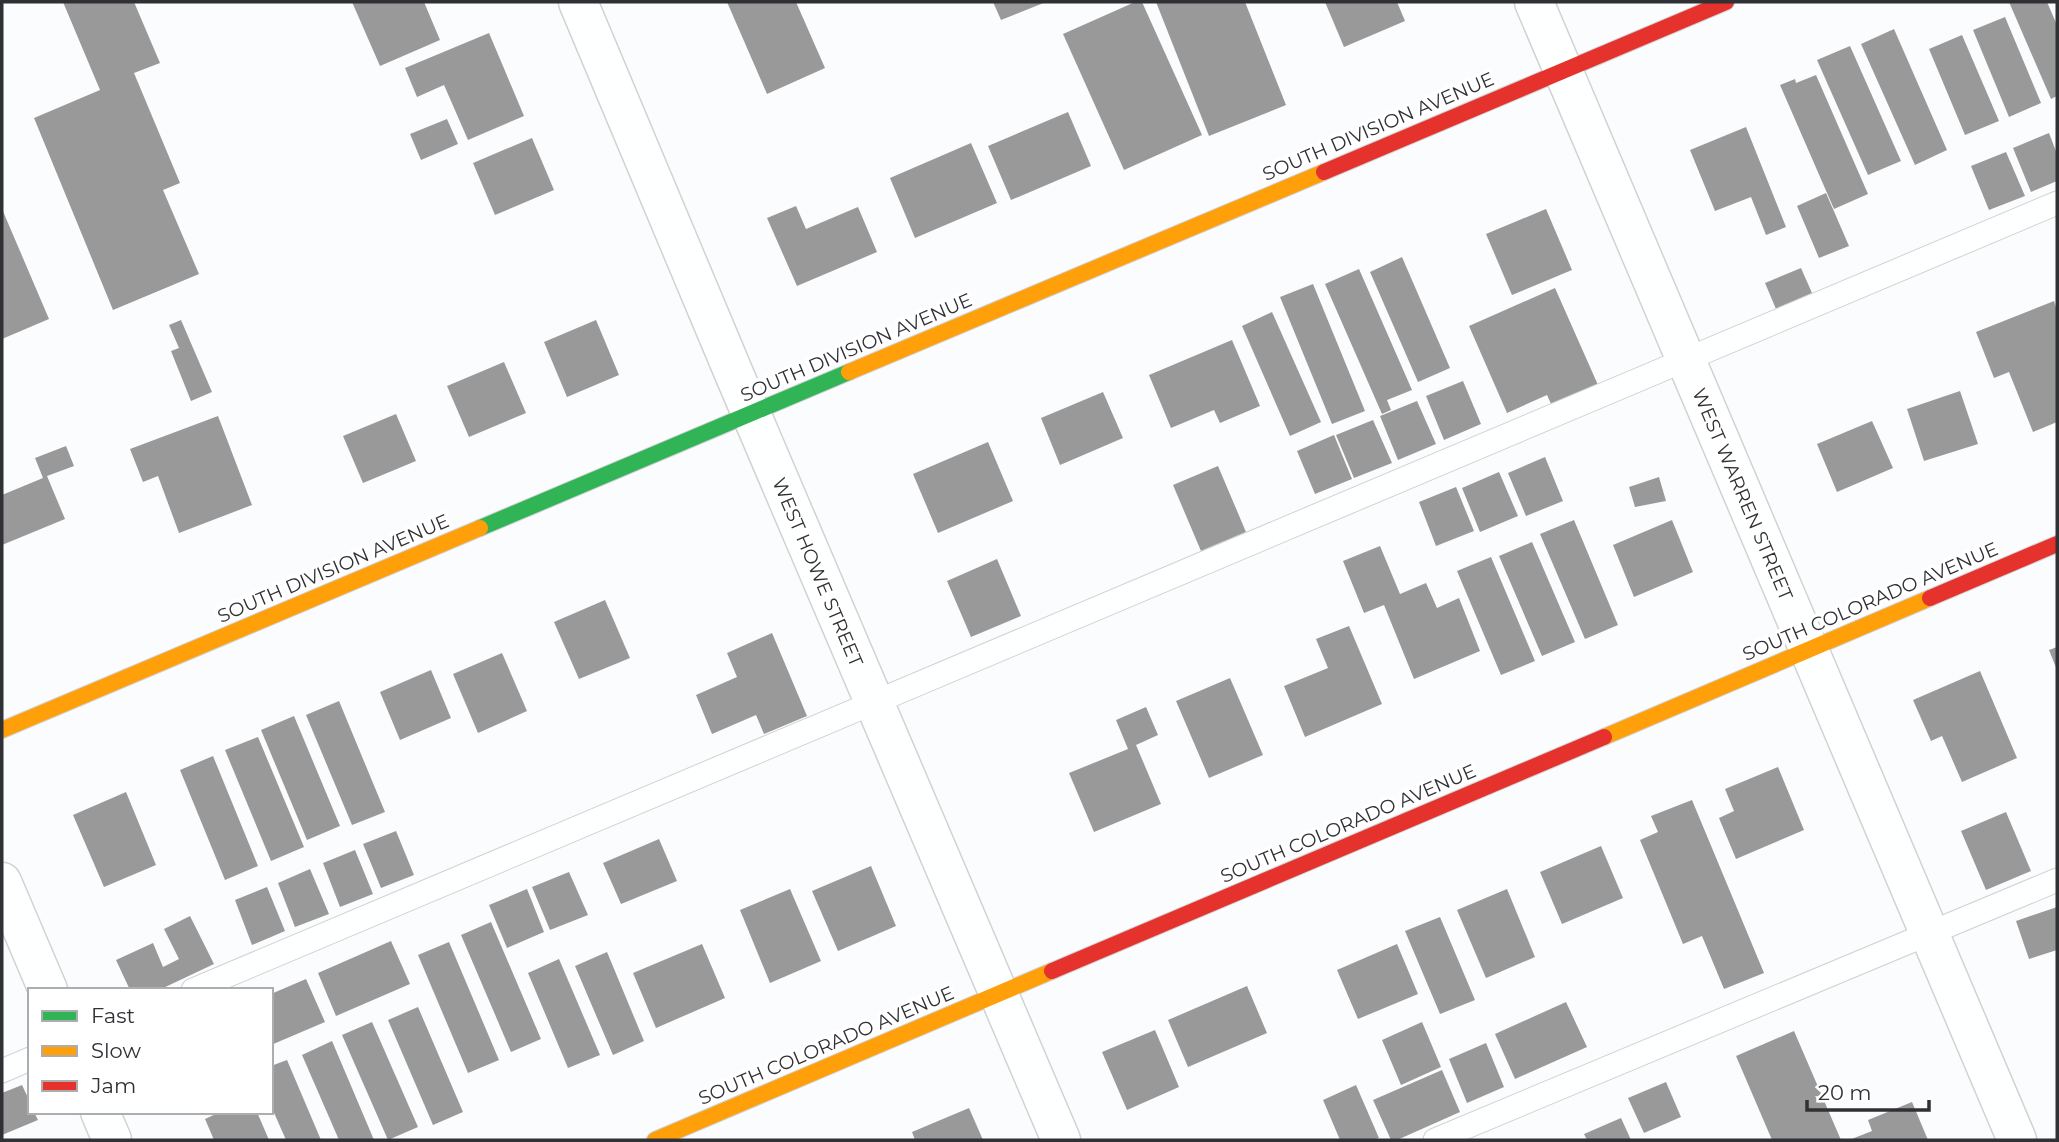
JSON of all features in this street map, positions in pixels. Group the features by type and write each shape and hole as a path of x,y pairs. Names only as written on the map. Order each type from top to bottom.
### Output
{"street":[{"name":"WEST HOWE STREET","path":"578,2 1061,1140"},
{"name":"WEST WARREN STREET","path":"1534,2 2017,1140"},
{"name":"SOUTH DIVISION AVENUE","path":"2,730 1726,2"},
{"name":"SOUTH COLORADO AVENUE","path":"655,1140 2057,544"},
{"path":"2,882 47,988"},
{"path":"101,1114 112,1140"}],"lane":[{"path":"198,988 2057,203"},
{"path":"1435,1140 2057,880"},
{"path":"2,1071 28,1060"}],"building":[{"path":"63,2 134,2 160,63 134,73 180,183 163,190 199,274 113,310 34,118 100,90"},
{"path":"352,2 424,2 440,40 380,66"},
{"path":"727,2 796,2 825,68 767,94"},
{"path":"993,2 1046,2 1001,20"},
{"path":"1135,2 1142,2 1202,135 1124,170 1063,34"},
{"path":"1156,2 1245,2 1286,105 1209,136"},
{"path":"1325,2 1397,2 1405,21 1344,47"},
{"path":"2009,2 2047,2 2057,25 2057,96 2051,99"},
{"path":"2005,17 2041,103 2009,117 1973,30"},
{"path":"1894,29 1947,150 1915,165 1861,44"},
{"path":"489,33 524,116 468,140 444,85 417,97 405,68"},
{"path":"1962,35 1999,121 1965,135 1929,49"},
{"path":"1850,46 1901,161 1868,175 1817,60"},
{"path":"1816,75 1868,194 1834,209 1780,85 1795,79 1796,83"},
{"path":"1068,112 1091,166 1011,200 988,146"},
{"path":"447,119 458,144 421,160 410,134"},
{"path":"1746,127 1786,227 1766,235 1751,197 1715,211 1690,150"},
{"path":"2049,133 2057,154 2057,181 2031,192 2013,148"},
{"path":"532,138 554,190 495,215 473,163"},
{"path":"971,143 997,203 915,238 890,178"},
{"path":"2006,152 2025,196 1989,210 1971,166"},
{"path":"1826,193 1849,246 1819,258 1797,206"},
{"path":"796,206 806,229 858,207 877,252 797,286 767,218"},
{"path":"2,209 49,319 2,339"},
{"path":"1546,209 1572,270 1512,295 1486,234"},
{"path":"1402,257 1450,368 1418,382 1370,272"},
{"path":"1801,268 1812,293 1776,309 1765,283"},
{"path":"1359,269 1412,390 1387,400 1391,410 1382,414 1325,284"},
{"path":"1313,284 1365,411 1332,424 1280,297"},
{"path":"1555,288 1598,385 1552,406 1547,395 1507,413 1469,326"},
{"path":"2054,301 2057,311 2057,422 2033,432 2009,372 1994,378 1976,332"},
{"path":"1272,312 1321,422 1290,436 1242,326"},
{"path":"181,320 212,392 191,401 171,351 179,348 169,325"},
{"path":"596,320 619,375 567,397 544,342"},
{"path":"1232,340 1260,406 1220,423 1214,410 1171,428 1149,375"},
{"path":"504,362 526,413 469,437 447,386"},
{"path":"1463,381 1481,424 1444,440 1426,396"},
{"path":"1960,391 1978,444 1924,461 1907,409"},
{"path":"1103,392 1123,438 1060,465 1041,418"},
{"path":"1417,401 1436,444 1398,460 1380,416"},
{"path":"396,414 416,461 363,483 343,436"},
{"path":"218,416 252,505 179,533 158,476 143,482 130,449"},
{"path":"1373,420 1392,463 1354,478 1336,435"},
{"path":"1872,421 1893,468 1837,492 1817,444"},
{"path":"1334,435 1352,479 1315,494 1297,451"},
{"path":"988,442 1013,501 938,533 913,474"},
{"path":"66,446 74,466 47,476 65,519 2,545 2,495 43,478 35,458"},
{"path":"1545,457 1563,501 1526,516 1508,473"},
{"path":"1218,466 1246,532 1201,551 1173,485"},
{"path":"1499,472 1518,516 1480,532 1462,488"},
{"path":"1659,477 1666,501 1635,507 1629,487"},
{"path":"1456,487 1474,531 1436,546 1419,502"},
{"path":"1574,520 1618,625 1585,639 1540,534"},
{"path":"1672,520 1693,572 1634,597 1613,545"},
{"path":"1532,542 1575,642 1542,656 1499,556"},
{"path":"1380,546 1400,594 1426,583 1437,608 1459,598 1480,651 1414,679 1384,605 1364,613 1343,561"},
{"path":"1491,557 1535,661 1501,675 1457,571"},
{"path":"997,559 1021,616 971,637 947,581"},
{"path":"605,600 630,658 579,679 554,622"},
{"path":"1349,626 1382,704 1305,737 1284,686 1328,668 1316,639"},
{"path":"772,633 807,716 764,734 756,715 712,734 696,695 737,677 727,653"},
{"path":"2057,647 2057,670 2049,650"},
{"path":"502,653 527,711 478,733 453,674"},
{"path":"431,670 451,718 400,740 380,692"},
{"path":"1980,671 2017,758 1962,782 1942,736 1931,741 1913,700"},
{"path":"1230,678 1263,755 1209,778 1176,701"},
{"path":"339,701 385,812 352,825 306,715"},
{"path":"1146,707 1158,735 1136,745 1161,804 1094,832 1069,773 1128,749 1116,720"},
{"path":"294,716 340,826 307,840 261,730"},
{"path":"258,737 304,847 271,861 225,750"},
{"path":"213,756 258,866 225,880 180,770"},
{"path":"1778,767 1804,830 1736,859 1719,818 1734,811 1725,789"},
{"path":"126,792 156,865 104,887 73,815"},
{"path":"1692,800 1764,973 1724,989 1702,936 1683,944 1640,840 1658,832 1651,816"},
{"path":"2006,812 2031,871 1986,890 1961,831"},
{"path":"396,831 414,875 381,888 363,844"},
{"path":"659,839 677,881 621,904 603,863"},
{"path":"1601,846 1623,898 1562,924 1540,872"},
{"path":"355,850 373,894 340,907 323,863"},
{"path":"871,866 896,926 838,951 812,891"},
{"path":"310,869 329,914 295,927 278,883"},
{"path":"569,872 588,915 550,930 532,887"},
{"path":"267,887 285,931 252,945 235,900"},
{"path":"527,889 544,932 507,948 489,905"},
{"path":"790,889 821,961 770,983 740,910"},
{"path":"1507,889 1535,957 1486,978 1457,910"},
{"path":"2057,907 2057,950 2029,959 2016,921"},
{"path":"190,916 214,964 163,988 129,988 116,960 153,943 163,967 179,959 164,929"},
{"path":"1440,917 1475,1000 1440,1014 1405,931"},
{"path":"491,922 541,1039 511,1052 461,935"},
{"path":"391,941 410,984 336,1016 318,973"},
{"path":"449,942 499,1060 468,1073 418,955"},
{"path":"702,944 725,998 656,1028 633,973"},
{"path":"1397,944 1418,994 1358,1019 1337,970"},
{"path":"607,952 644,1041 613,1055 575,966"},
{"path":"559,959 600,1055 568,1068 528,973"},
{"path":"306,979 325,1022 273,1044 273,993"},
{"path":"1247,986 1267,1033 1188,1067 1168,1020"},
{"path":"1566,1002 1587,1047 1515,1079 1495,1034"},
{"path":"418,1007 463,1112 433,1125 388,1020"},
{"path":"372,1022 418,1127 388,1140 342,1035"},
{"path":"1422,1022 1441,1067 1401,1085 1382,1040"},
{"path":"1155,1030 1179,1087 1127,1110 1102,1052"},
{"path":"1794,1031 1841,1140 1772,1140 1736,1056"},
{"path":"332,1041 374,1140 339,1140 302,1055"},
{"path":"1486,1043 1504,1087 1467,1103 1449,1059"},
{"path":"287,1060 321,1140 286,1140 273,1111 273,1065"},
{"path":"1442,1070 1460,1112 1397,1140 1391,1140 1373,1100"},
{"path":"1666,1082 1681,1117 1644,1133 1628,1098"},
{"path":"22,1085 28,1098 28,1114 35,1114 38,1120 2,1135 2,1093"},
{"path":"1356,1085 1379,1138 1340,1140 1323,1100"},
{"path":"1912,1102 1928,1140 1849,1140 1872,1131 1868,1120"},
{"path":"969,1108 983,1140 915,1140 912,1132"},
{"path":"216,1114 258,1114 269,1140 214,1140 205,1119"},
{"path":"1621,1118 1631,1140 1587,1140 1584,1134"}],"traffic: fast":[{"path":"480,528 849,372"}],"traffic: slow":[{"path":"849,372 1324,172"},
{"path":"2,730 480,528"},
{"path":"1604,737 1930,598"},
{"path":"655,1140 1052,971"}],"traffic: jam":[{"path":"1324,172 1726,2"},
{"path":"1930,598 2057,544"},
{"path":"1052,971 1604,737"}]}
